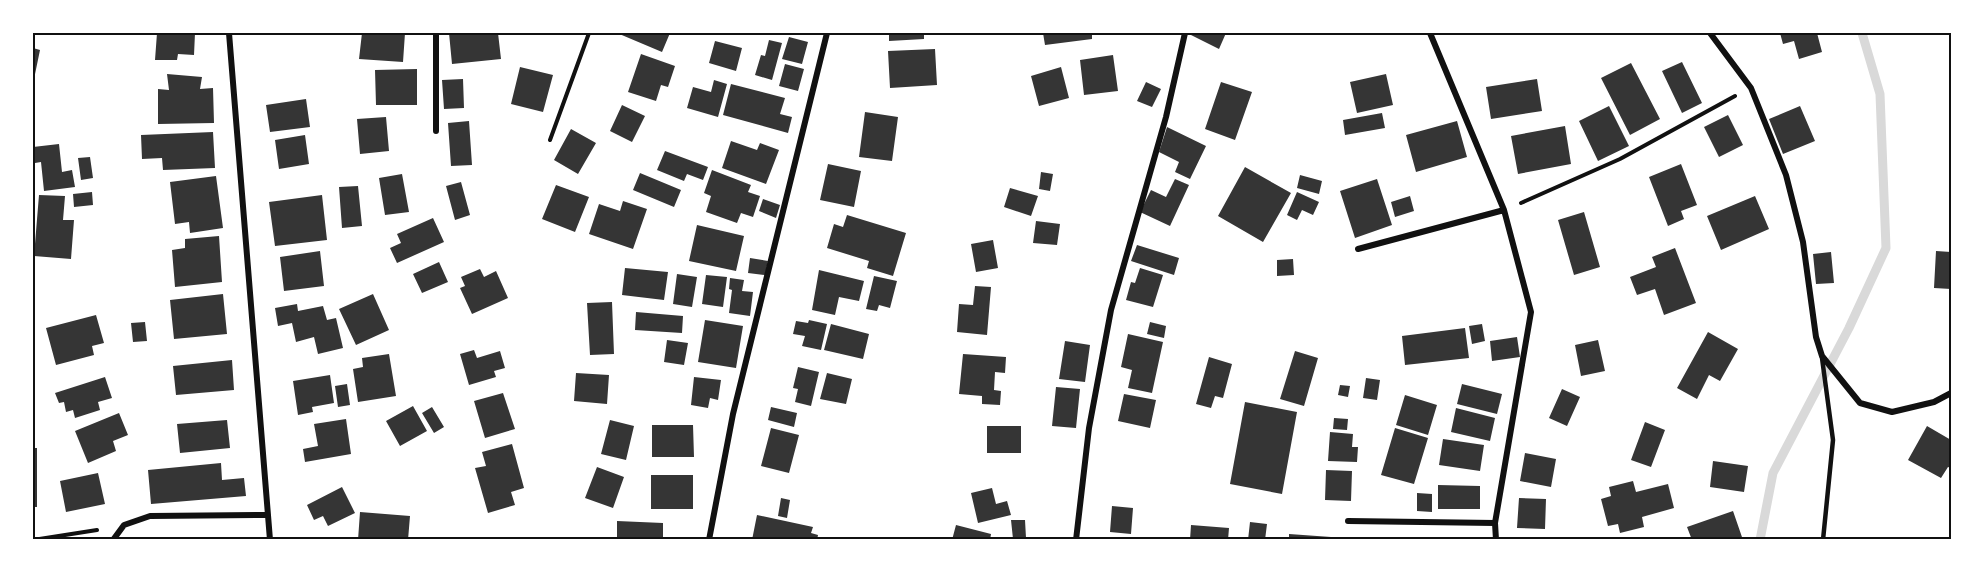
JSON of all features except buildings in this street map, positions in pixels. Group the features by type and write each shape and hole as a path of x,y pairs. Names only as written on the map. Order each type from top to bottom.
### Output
{"street":[{"path":"229,33 270,540"},
{"path":"436,33 436,131"},
{"path":"709,540 733,414 827,33"},
{"path":"1076,540 1089,428 1111,310 1166,117 1185,33"},
{"path":"1430,33 1504,210 1531,312 1495,523 1496,540"},
{"path":"1710,33 1751,88 1789,186 1803,242 1816,337 1822,356 1860,403 1892,412 1934,402 1951,393"},
{"path":"1358,249 1504,210"},
{"path":"113,540 124,525 150,516 268,515"},
{"path":"1348,521 1495,523"}],"lane":[{"path":"1822,356 1833,440 1823,540"},
{"path":"661,540 674,540"}],"path":[{"path":"550,140 589,33"},
{"path":"1504,210 1620,159 1751,88"},
{"path":"33,540 124,525"}],"waterway":[{"path":"1760,540 1773,473 1849,328 1886,248 1880,94 1862,33"}]}
